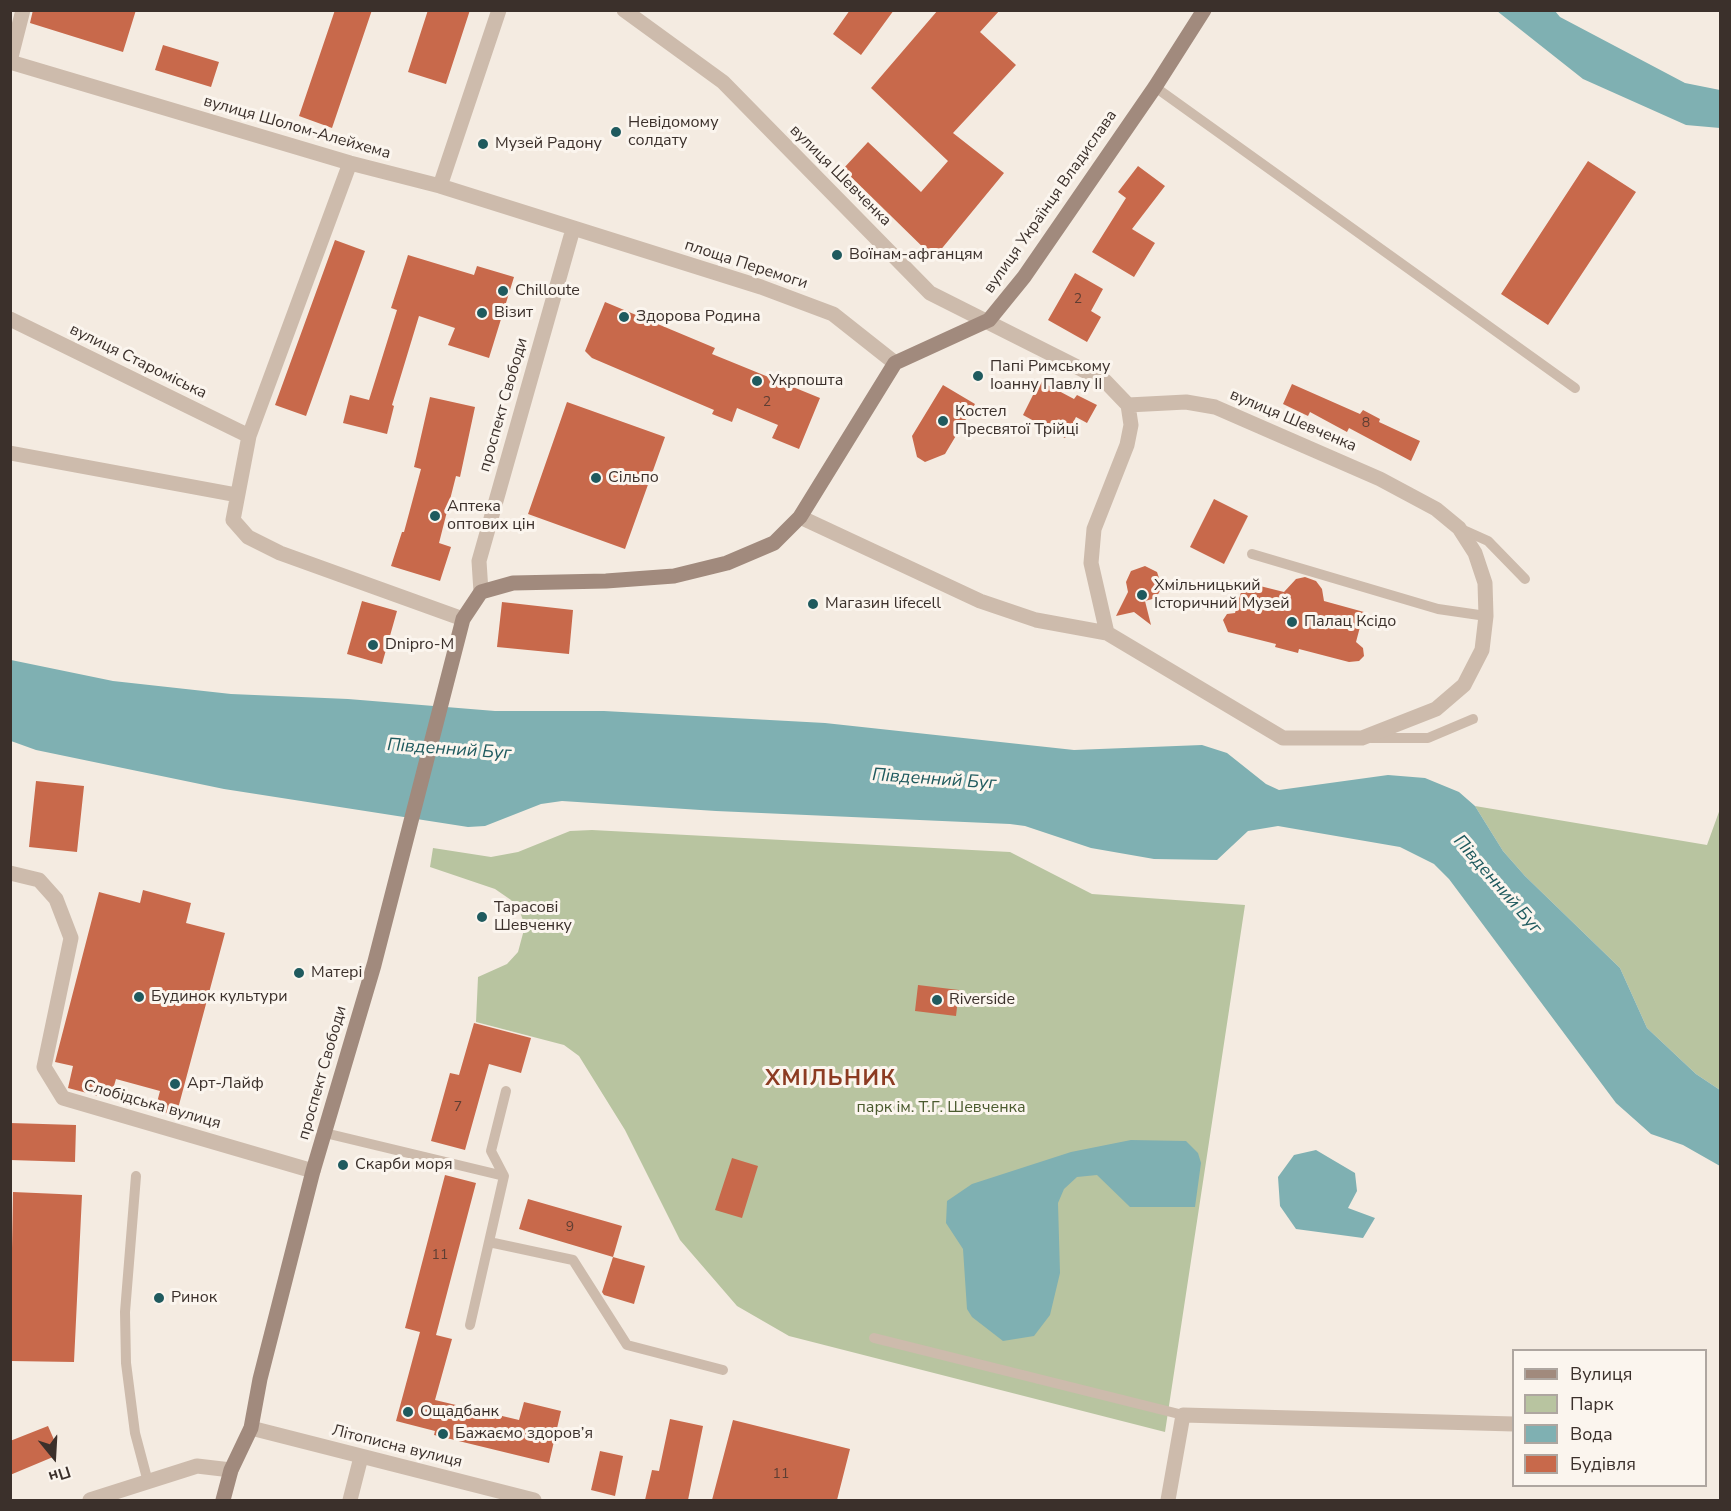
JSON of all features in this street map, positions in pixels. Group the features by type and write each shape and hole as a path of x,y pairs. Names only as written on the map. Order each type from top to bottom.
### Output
{"main road":[{"name":"вулиця Українця Владислава","path":"895,363 989,320 1024,277 1155,87 1204,10"},
{"path":"463,619 482,592 513,583 606,581 674,576 728,563 774,543 800,517 895,363"},
{"name":"проспект Свободи","path":"223,1500 231,1470 251,1428 260,1379 313,1171 377,954 463,619"}],"street":[{"path":"10,62 23,10"},
{"path":"440,186 499,10"},
{"name":"вулиця Шевченка","path":"624,10 723,82 930,293 989,320 1106,381 1128,405 1186,402 1215,407 1380,479 1436,509 1459,528 1475,553 1485,583 1486,616 1482,650 1464,685 1436,709 1362,738 1283,738 1107,633"},
{"name":"вулиця Шолом-Алейхема","path":"10,62 350,163 440,186 573,229"},
{"path":"350,163 249,436 233,520 248,537 280,553 463,619"},
{"name":"площа Перемоги","path":"573,229 761,287 833,314 895,363"},
{"name":"проспект Свободи","path":"482,592 479,561 573,229"},
{"name":"вулиця Староміська","path":"10,319 249,436"},
{"path":"800,517 980,600 1036,620 1107,633 1091,563 1094,529 1127,445 1131,425 1128,405"},
{"path":"10,453 237,495"},
{"name":"Слобідська вулиця","path":"10,873 39,879 57,899 71,938 44,1067 63,1098 313,1171"},
{"path":"1168,1500 1184,1415 1512,1424"},
{"name":"Літописна вулиця","path":"251,1428 534,1500"},
{"path":"350,1500 361,1456"},
{"path":"90,1500 197,1466 231,1470"}],"lane":[{"path":"1155,87 1575,388"},
{"path":"1459,528 1488,541 1525,579"},
{"path":"1252,554 1438,609 1486,616"},
{"path":"1362,738 1428,738 1473,718"},
{"path":"470,1325 504,1176 491,1151 506,1091"},
{"path":"325,1133 504,1176"},
{"path":"136,1176 125,1312 126,1363 135,1433 148,1482"},
{"path":"489,1242 573,1260 627,1346 723,1370"},
{"path":"874,1338 1184,1415"}],"green space":[{"path":"1475,806 1707,845 1720,809 1720,1090 1696,1074 1647,1028 1620,968 1525,876 1503,851"},
{"name":"парк ім. Т.Г. Шевченка","path":"592,830 1010,852 1092,894 1245,905 1165,1432 789,1336 737,1306 680,1240 625,1130 579,1056 564,1045 476,1022 478,977 507,964 518,952 525,926 520,912 511,900 495,889 430,867 433,848 491,857 518,852 570,831"}],"water":[{"path":"1497,11 1555,11 1560,17 1685,83 1720,90 1720,128 1686,125 1583,79"},
{"name":"Південний Буг","path":"11,660 113,681 231,694 348,699 495,711 604,711 825,723 1074,750 1202,745 1227,753 1266,784 1279,790 1388,775 1425,778 1459,792 1475,806 1503,851 1525,876 1620,968 1647,1028 1696,1074 1720,1090 1720,1166 1683,1145 1651,1134 1616,1103 1449,879 1434,864 1400,847 1278,826 1248,831 1217,860 1154,859 1091,848 1025,826 1010,824 716,811 562,801 541,804 485,826 468,827 224,789 36,750 11,741"},
{"path":"1131,1140 1186,1141 1198,1153 1201,1163 1195,1207 1130,1207 1097,1175 1077,1177 1064,1189 1058,1203 1060,1273 1050,1315 1034,1336 1003,1341 972,1317 967,1309 963,1249 946,1223 947,1201 972,1184 1071,1152"},
{"path":"1316,1150 1355,1173 1357,1191 1348,1208 1375,1218 1363,1238 1296,1229 1280,1206 1278,1177 1294,1155"}],"building":[{"path":"33,10 136,10 123,52 30,23"},
{"path":"335,10 372,10 332,128 299,116"},
{"path":"428,10 470,10 446,84 408,72"},
{"path":"850,10 894,10 861,55 833,34"},
{"path":"938,10 1000,10 980,32 1016,65 953,133 1004,173 934,258 843,169 868,142 921,192 948,161 871,88"},
{"path":"163,45 219,62 211,87 155,70"},
{"path":"1588,161 1636,192 1548,325 1501,294"},
{"path":"1138,166 1165,186 1132,229 1155,243 1134,277 1092,252 1126,198 1118,192"},
{"path":"335,240 365,251 306,416 275,405"},
{"path":"408,255 474,275 477,266 514,277 489,358 448,345 455,328 419,316 392,405 394,406 387,434 343,423 350,395 369,400 397,310 391,308"},
{"path":"1075,273 1103,289 1091,311 1101,317 1087,342 1048,320"},
{"path":"605,302 715,348 712,354 820,398 799,449 772,438 778,425 737,408 732,422 712,414 714,410 592,358 585,351"},
{"path":"1040,381 1074,399 1077,395 1097,405 1087,423 1076,417 1065,438 1023,415"},
{"path":"1292,384 1360,414 1363,410 1380,419 1379,422 1420,441 1411,461 1349,428 1347,432 1310,412 1308,416 1283,404"},
{"name":"Костел Пресвятої Трійці","path":"943,385 975,404 945,454 925,462 917,457 912,436"},
{"path":"430,397 475,407 460,477 456,476 439,543 451,547 440,581 391,566 402,532 404,532 421,469 414,467"},
{"name":"Сільпо","path":"567,402 665,437 625,549 528,514"},
{"path":"1214,499 1248,516 1224,564 1190,547"},
{"name":"Хмільницький Історичний Музей","path":"1145,566 1157,572 1162,587 1156,598 1145,601 1151,625 1134,612 1116,616 1128,592 1126,582 1131,571"},
{"name":"Палац Ксідо","path":"1305,577 1316,581 1322,589 1324,601 1364,612 1356,642 1363,648 1364,656 1359,661 1349,662 1299,649 1298,653 1275,647 1276,644 1228,632 1223,620 1227,614 1235,613 1244,582 1284,592 1296,579"},
{"path":"362,601 397,611 382,664 347,654"},
{"path":"502,602 573,610 569,654 497,647"},
{"path":"36,781 84,786 77,852 29,847"},
{"name":"Будинок культури","path":"143,890 191,903 186,923 225,933 176,1116 155,1110 160,1091 116,1079 110,1099 68,1088 73,1066 55,1062 99,892 140,903"},
{"name":"Riverside","path":"918,985 959,990 956,1016 915,1011"},
{"path":"474,1023 531,1038 521,1073 489,1064 465,1150 431,1141 450,1073 459,1075"},
{"path":"10,1123 76,1125 75,1162 10,1160"},
{"path":"732,1158 758,1166 742,1218 715,1210"},
{"path":"445,1175 476,1183 436,1335 452,1339 435,1400 519,1420 524,1402 561,1411 549,1463 434,1435 435,1431 396,1421 420,1332 405,1328"},
{"path":"13,1192 82,1195 74,1362 10,1361"},
{"path":"528,1199 622,1226 613,1257 519,1229"},
{"path":"613,1257 645,1266 634,1304 604,1295 602,1292"},
{"path":"670,1419 703,1426 688,1500 645,1500 652,1470 659,1471"},
{"path":"733,1420 850,1449 837,1500 712,1500"},
{"path":"48,1426 55,1442 49,1445 53,1457 10,1475 10,1441"},
{"path":"600,1451 623,1456 615,1496 591,1490"}],"place":[{"name":"Невідомому солдату","path":"616,132"},
{"name":"Музей Радону","path":"483,144"},
{"name":"Воїнам-афганцям","path":"837,255"},
{"name":"Chilloute","path":"503,291"},
{"name":"Візит","path":"482,313"},
{"name":"Здорова Родина","path":"624,317"},
{"name":"Папі Римському Іоанну Павлу ІІ","path":"978,376"},
{"name":"Укрпошта","path":"757,381"},
{"name":"Костел Пресвятої Трійці","path":"943,421"},
{"name":"Сільпо","path":"596,478"},
{"name":"Аптека оптових цін","path":"435,516"},
{"name":"Хмільницький Історичний Музей","path":"1142,595"},
{"name":"Магазин lifecell","path":"813,604"},
{"name":"Палац Ксідо","path":"1292,622"},
{"name":"Dnipro-M","path":"373,645"},
{"name":"Тарасові Шевченку","path":"482,917"},
{"name":"Матері","path":"299,973"},
{"name":"Будинок культури","path":"139,997"},
{"name":"Riverside","path":"937,1000"},
{"name":"Арт-Лайф","path":"175,1084"},
{"name":"Скарби моря","path":"343,1165"},
{"name":"Ринок","path":"159,1298"},
{"name":"Ощадбанк","path":"408,1412"},
{"name":"Бажаємо здоров’я","path":"443,1434"}],"district":[{"name":"ХМІЛЬНИК","path":"831,1080"}]}
